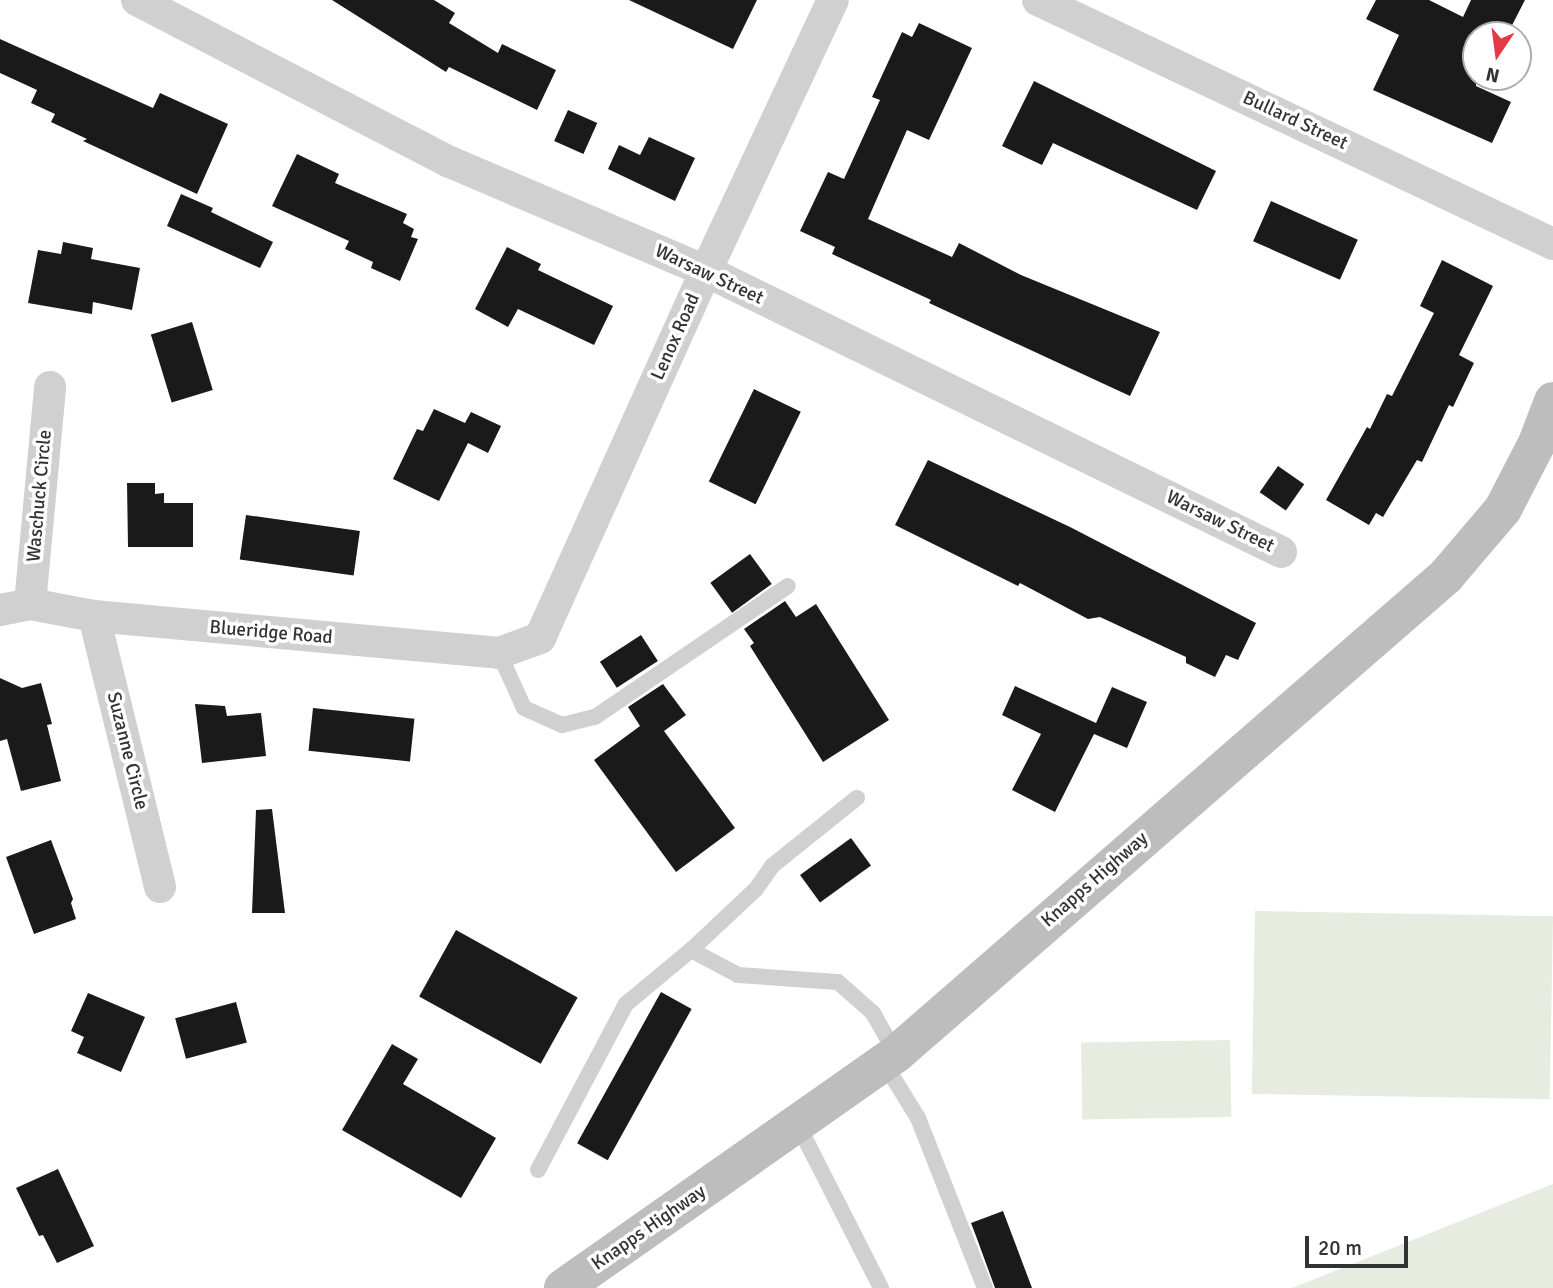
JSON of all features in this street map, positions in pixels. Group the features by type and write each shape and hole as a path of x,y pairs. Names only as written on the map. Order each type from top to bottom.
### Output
{"street":[{"name":"Warsaw Street","path":"136,0 450,162 706,271 1281,552"},
{"name":"Lenox Road","path":"540,638 706,271 833,0"},
{"name":"Bullard Street","path":"1038,0 1553,244"},
{"name":"Waschuck Circle","path":"15,607 50,387"},
{"name":"Knapps Highway","path":"563,1288 890,1058 1446,576 1503,509 1537,443 1553,401"},
{"name":"Blueridge Road","path":"15,607 499,653 540,638"},
{"name":"Suzanne Circle","path":"94,616 160,887"}],"lane":[{"path":"499,653 524,708 562,725 595,717 788,586"},
{"path":"538,1170 626,1004 691,950 757,889 772,866 857,798"},
{"path":"691,950 738,975 838,982 873,1013 985,1288"},
{"path":"798,1125 881,1288"}],"shaded area":[{"path":"1255,911 1553,916 1550,1099 1252,1094"},
{"path":"1230,1040 1231,1117 1082,1120 1081,1043"},
{"path":"1553,1184 1553,1288 1292,1288"}],"building":[{"path":"332,0 434,0 455,13 449,23 498,53 502,44 556,70 537,110 449,67 446,72"},
{"path":"629,0 757,0 733,49"},
{"path":"1376,0 1429,0 1463,17 1471,0 1525,0 1514,21 1462,21 1462,91 1487,91 1511,102 1492,143 1373,90 1399,35 1366,19"},
{"path":"919,23 972,48 929,140 907,130 868,219 952,257 959,243 1021,275 1160,332 1130,396 929,303 931,300 832,254 835,247 800,231 828,172 844,179 880,100 872,97 902,32 912,37"},
{"path":"0,39 153,108 160,93 228,124 197,194 83,141 87,139 51,122 55,114 31,103 37,90 0,73"},
{"path":"1034,81 1216,171 1197,210 1053,143 1042,165 1002,146"},
{"path":"568,110 597,123 583,154 554,141"},
{"path":"649,137 695,158 675,201 608,169 619,145 640,155"},
{"path":"297,154 339,174 335,183 407,214 403,223 414,229 411,237 418,239 400,281 371,268 373,262 345,249 349,241 272,206"},
{"path":"181,194 213,208 211,212 273,242 260,268 167,226"},
{"path":"1271,201 1358,240 1340,280 1253,241"},
{"path":"63,242 93,248 91,259 140,268 132,310 93,302 92,314 28,303 38,250 61,254"},
{"path":"507,247 541,264 538,270 613,306 594,345 518,309 508,327 475,309"},
{"path":"1442,260 1493,286 1459,355 1474,363 1453,407 1449,405 1422,462 1417,460 1383,517 1376,513 1369,525 1326,500 1367,427 1370,429 1387,394 1392,396 1434,313 1420,306"},
{"path":"192,322 213,390 172,402 151,335"},
{"path":"754,389 801,412 756,504 709,482"},
{"path":"434,409 465,423 471,412 501,426 488,453 468,443 439,501 393,479 417,429 423,431"},
{"path":"928,460 1070,527 1256,623 1238,660 1226,655 1215,677 1186,663 1186,657 1100,617 1088,619 1020,583 1018,586 895,525"},
{"path":"1278,466 1304,484 1286,511 1260,492"},
{"path":"127,483 155,483 155,494 164,493 164,503 193,503 193,547 128,547"},
{"path":"246,515 360,531 354,576 240,560"},
{"path":"750,554 772,584 732,613 710,583"},
{"path":"785,601 796,617 816,604 889,720 823,762 750,646 754,643 744,629"},
{"path":"641,635 658,661 617,688 600,662"},
{"path":"0,678 22,688 41,683 52,724 47,725 61,781 21,791 7,739 0,741"},
{"path":"663,684 686,715 664,731 735,828 676,872 594,760 640,726 628,707"},
{"path":"1015,686 1096,723 1112,687 1147,702 1127,748 1094,734 1055,812 1012,790 1041,734 1002,715"},
{"path":"195,704 225,706 227,716 261,713 266,756 202,763"},
{"path":"313,708 414,719 410,761 309,751"},
{"path":"272,809 285,913 252,913 256,810"},
{"path":"851,838 871,866 820,903 800,875"},
{"path":"51,840 73,899 71,903 76,919 34,934 6,857"},
{"path":"456,930 578,997 541,1064 419,996"},
{"path":"661,992 692,1009 608,1160 577,1143"},
{"path":"88,993 145,1017 121,1072 77,1053 84,1037 71,1031"},
{"path":"236,1002 247,1043 186,1059 175,1018"},
{"path":"392,1044 418,1059 403,1084 496,1138 461,1198 342,1130"},
{"path":"58,1169 94,1246 57,1263 43,1235 39,1236 16,1188"},
{"path":"1003,1211 1032,1288 995,1288 971,1223"}]}
